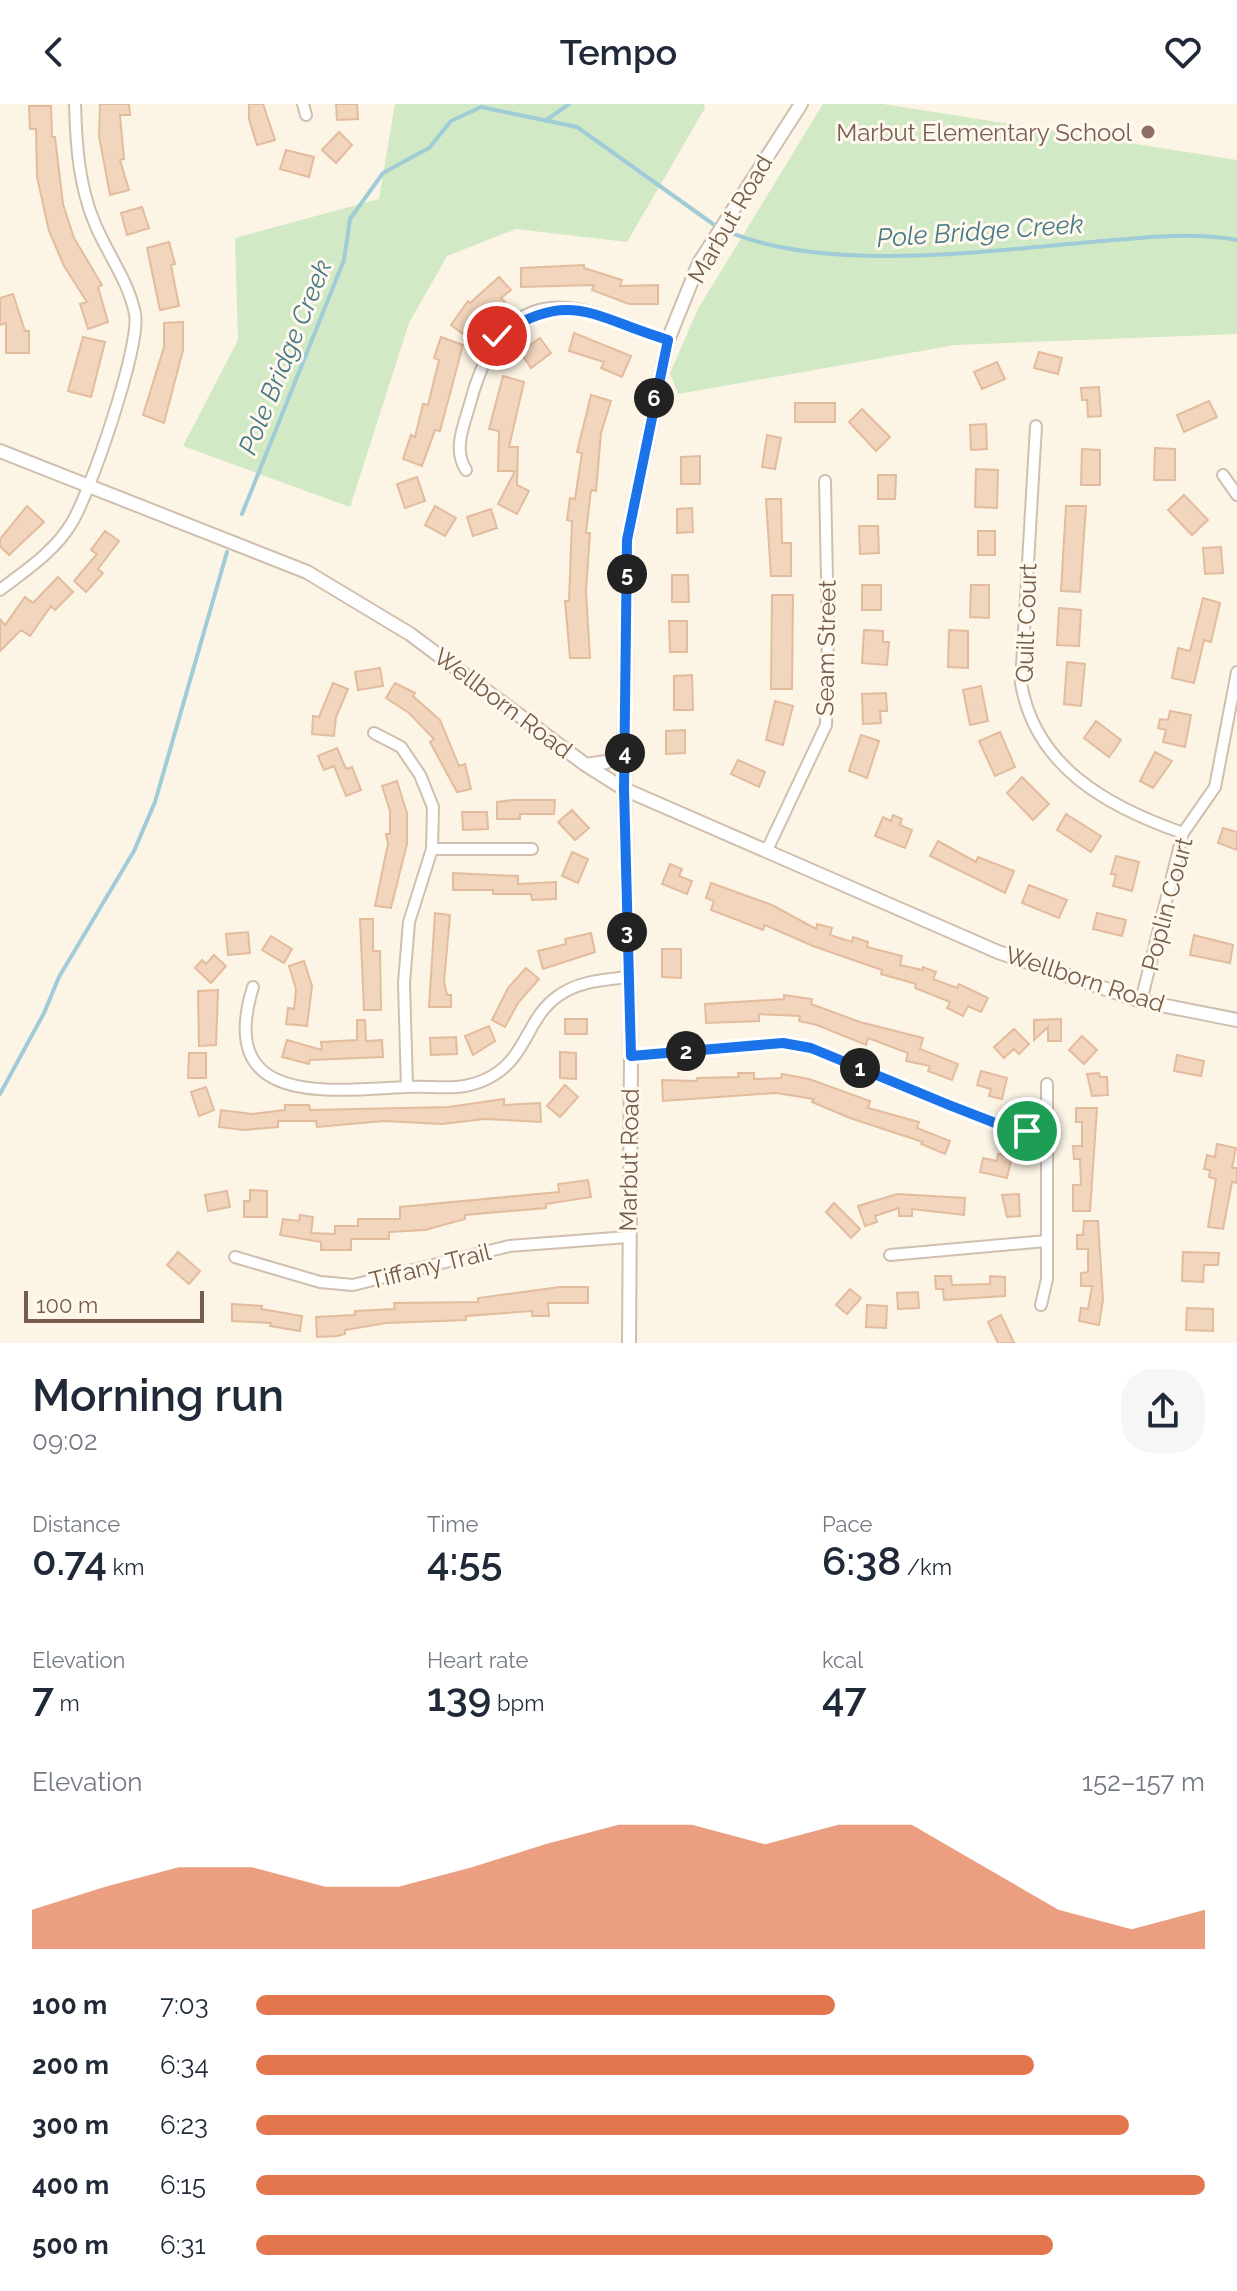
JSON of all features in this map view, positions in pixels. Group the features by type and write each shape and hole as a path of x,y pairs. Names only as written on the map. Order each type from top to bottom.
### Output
{"street":[{"path":"0,590 48,553 72,523 132,357 135,314 94,222 76,146 75,104"},
{"name":"Marbut Road","path":"629,1343 631,1056 624,789 627,540 668,340 699,263 801,104"},
{"path":"466,470 458,457 460,439 481,364 497,336 506,330 545,310 567,308 668,340"},
{"name":"Quilt Court","path":"1036,426 1021,683 1026,713 1041,741 1101,796 1130,814 1183,833"},
{"name":"Wellborn Road","path":"0,451 307,572 410,634 586,765 624,789 998,952 1141,1001 1237,1020"},
{"path":"1223,475 1237,495"},
{"name":"Seam Street","path":"767,850 826,725 825,481"},
{"name":"Poplin Court","path":"1141,1001 1183,833 1215,787 1237,672"},
{"path":"374,733 401,747 420,775 433,807 432,849 409,922 404,983 407,1087"},
{"path":"586,765 606,762 625,751"},
{"path":"432,849 532,849"},
{"path":"253,987 244,1024 246,1040 257,1069 284,1084 322,1092 407,1087 455,1090 484,1080 511,1065 534,1024 556,997 584,983 628,977"},
{"path":"631,1056 783,1043 811,1048 1008,1128 1046,1132"},
{"path":"1041,1305 1047,1279 1047,1084"},
{"name":"Tiffany Trail","path":"235,1257 320,1282 353,1285 509,1246 628,1237"},
{"path":"890,1255 1046,1241"}],"green space":[{"path":"395,104 704,104 705,108 627,242 516,229 447,256 409,323 350,507 183,446 238,340 235,238 379,199"},
{"path":"823,104 883,104 1237,160 1237,334 955,345 678,394 670,373 698,309"}],"building":[{"path":"100,104 129,104 130,115 120,115 124,159 120,160 129,190 110,195 99,136"},
{"path":"249,104 263,104 275,140 257,145 249,119"},
{"path":"336,104 357,104 358,119 337,120"},
{"path":"29,106 51,106 52,137 55,137 63,204 74,238 102,285 98,287 108,322 88,329 80,304 87,302 64,266 49,231 37,177 36,129 30,129"},
{"path":"339,132 352,145 336,163 322,150"},
{"path":"286,150 314,157 309,177 280,169"},
{"path":"142,207 149,228 127,235 121,213"},
{"path":"169,242 175,264 171,265 179,306 160,310 147,248"},
{"path":"584,265 584,268 622,280 620,286 658,285 658,304 629,304 592,290 594,285 521,287 521,268"},
{"path":"499,277 511,290 501,298 505,302 495,311 489,304 466,336 451,325 468,301 470,303"},
{"path":"13,294 25,331 29,331 29,353 6,353 6,323 0,325 0,298"},
{"path":"183,322 183,350 164,423 143,415 164,347 164,323"},
{"path":"574,333 631,356 622,377 601,368 604,362 569,351"},
{"path":"83,337 105,342 91,397 68,391"},
{"path":"441,337 463,345 440,431 435,430 422,466 403,459 411,435 415,437 423,404 428,405 439,360 434,358"},
{"path":"540,338 551,353 531,368 520,352"},
{"path":"1039,352 1062,358 1058,374 1034,368"},
{"path":"997,362 1005,379 982,389 974,372"},
{"path":"503,376 524,382 509,447 518,447 517,485 529,491 517,514 498,504 515,471 498,471 499,431 489,429"},
{"path":"1099,387 1101,416 1088,417 1087,400 1082,400 1081,388"},
{"path":"591,395 611,401 601,433 596,491 591,490 586,533 590,533 586,591 590,658 570,658 565,601 569,601 572,521 567,520 570,498 575,499 582,453 577,452"},
{"path":"1209,401 1217,417 1184,432 1177,415"},
{"path":"795,403 835,403 835,422 795,422"},
{"path":"862,409 890,437 876,451 849,422"},
{"path":"986,424 987,449 971,450 970,425"},
{"path":"767,435 781,438 775,469 762,467"},
{"path":"1155,448 1175,449 1175,480 1154,480"},
{"path":"1082,449 1100,450 1100,485 1081,485"},
{"path":"700,456 700,484 681,484 681,457"},
{"path":"976,469 998,470 997,508 975,507"},
{"path":"878,475 896,475 895,499 878,499"},
{"path":"417,477 425,501 405,508 397,484"},
{"path":"1184,495 1208,520 1192,535 1168,510"},
{"path":"766,499 781,499 782,543 791,543 791,576 771,576"},
{"path":"27,506 44,522 9,555 0,546 0,539"},
{"path":"435,506 456,518 445,536 425,525"},
{"path":"1066,506 1086,506 1080,592 1061,591"},
{"path":"692,508 693,532 677,533 677,509"},
{"path":"491,509 497,528 473,536 467,517"},
{"path":"859,526 878,526 879,553 860,554"},
{"path":"105,531 119,541 98,569 103,573 86,592 74,581 97,554 91,550"},
{"path":"978,531 995,531 995,555 978,555"},
{"path":"1221,547 1223,573 1205,574 1203,548"},
{"path":"672,575 688,575 689,602 672,602"},
{"path":"58,577 73,592 55,610 51,606 30,636 21,630 0,651 0,619 5,625 25,597 33,603"},
{"path":"862,585 881,585 881,610 862,610"},
{"path":"971,585 989,585 989,618 970,617"},
{"path":"772,595 793,595 792,689 771,689"},
{"path":"1203,598 1220,603 1211,642 1204,640 1194,683 1172,678 1178,648 1190,651"},
{"path":"1059,608 1081,610 1079,646 1057,645"},
{"path":"669,621 687,621 687,652 670,652"},
{"path":"864,630 883,631 883,642 889,642 887,665 862,663"},
{"path":"949,630 968,631 968,668 948,667"},
{"path":"1067,662 1085,664 1081,706 1064,704"},
{"path":"380,668 383,686 358,690 355,672"},
{"path":"692,675 693,710 674,710 674,676"},
{"path":"333,683 348,689 336,717 334,736 312,734 313,716 319,717"},
{"path":"395,683 415,693 413,696 440,720 459,766 465,764 471,789 457,792 430,742 434,739 409,713 386,698"},
{"path":"981,686 988,721 970,725 963,690"},
{"path":"886,693 887,711 880,711 881,723 863,724 862,694"},
{"path":"775,701 793,706 783,745 766,740"},
{"path":"1170,711 1191,715 1185,747 1163,742 1166,730 1158,728 1160,719 1168,720"},
{"path":"1096,721 1121,740 1109,757 1084,738"},
{"path":"685,730 685,753 666,754 666,731"},
{"path":"1000,732 1015,767 995,776 979,741"},
{"path":"861,735 879,741 867,778 849,771"},
{"path":"337,748 346,769 352,767 361,790 346,796 334,766 324,770 318,756"},
{"path":"1155,752 1172,761 1153,788 1140,781"},
{"path":"738,760 765,772 759,787 731,774"},
{"path":"1022,777 1049,804 1033,820 1007,793"},
{"path":"397,781 407,813 407,844 391,908 375,906 388,844 386,834 390,834 390,811 382,786"},
{"path":"555,800 554,814 520,814 520,819 497,819 497,802"},
{"path":"572,810 589,828 575,840 558,822"},
{"path":"462,812 487,812 488,829 463,830"},
{"path":"1066,814 1101,836 1091,852 1057,830"},
{"path":"893,815 902,819 900,825 912,830 905,848 875,836 883,817 891,821"},
{"path":"1223,828 1237,832 1237,850 1218,843"},
{"path":"938,841 976,862 978,857 1014,871 1005,893 930,856"},
{"path":"572,852 588,859 578,883 562,876"},
{"path":"1116,856 1139,862 1132,891 1113,886 1116,875 1111,874"},
{"path":"670,864 682,869 679,876 692,881 687,894 662,884"},
{"path":"453,873 518,876 518,884 556,882 556,899 532,900 531,894 493,894 493,890 453,890"},
{"path":"711,883 772,905 816,929 817,924 832,928 830,935 852,942 853,937 868,942 867,947 902,956 900,965 922,970 923,967 936,972 933,979 957,988 959,984 988,998 981,1012 968,1006 963,1016 947,1008 950,1002 915,988 916,984 881,974 882,970 765,925 763,930 711,910 714,901 706,898"},
{"path":"1029,885 1067,900 1059,918 1022,903"},
{"path":"435,913 450,915 444,982 447,995 451,995 451,1007 429,1007"},
{"path":"1097,913 1126,920 1122,936 1093,929"},
{"path":"360,919 373,919 373,951 380,951 381,1010 364,1010"},
{"path":"248,932 250,953 228,955 226,934"},
{"path":"591,933 595,952 543,969 538,951 566,944 565,939"},
{"path":"1194,935 1233,945 1230,963 1190,955"},
{"path":"271,936 292,949 284,963 262,950"},
{"path":"662,949 681,949 681,978 662,977"},
{"path":"214,955 226,966 211,983 195,968 202,960 206,964"},
{"path":"304,961 312,986 307,1026 286,1024 288,1008 294,1009 296,989 289,966"},
{"path":"526,968 539,979 518,1003 505,1027 492,1020 508,988"},
{"path":"218,990 216,1045 199,1046 198,991"},
{"path":"784,995 812,999 811,1004 860,1022 923,1038 920,1049 958,1064 952,1080 928,1071 930,1066 906,1061 908,1053 868,1038 866,1045 799,1021 800,1016 759,1014 759,1021 706,1023 705,1004 784,999"},
{"path":"565,1019 587,1019 587,1034 565,1034"},
{"path":"1061,1019 1061,1041 1048,1041 1048,1027 1034,1040 1034,1020"},
{"path":"357,1020 365,1020 366,1041 382,1040 383,1057 310,1060 309,1064 282,1057 287,1040 322,1050 321,1042 357,1040"},
{"path":"489,1026 495,1041 473,1055 465,1036"},
{"path":"1014,1029 1029,1044 1019,1054 1014,1049 1004,1058 994,1047"},
{"path":"1082,1036 1097,1050 1084,1064 1069,1050"},
{"path":"456,1037 457,1054 431,1055 430,1038"},
{"path":"560,1052 576,1053 576,1079 560,1078"},
{"path":"189,1053 206,1053 206,1078 188,1078"},
{"path":"1177,1055 1204,1061 1201,1076 1174,1071"},
{"path":"981,1071 1007,1078 1002,1099 989,1096 991,1089 977,1085"},
{"path":"738,1073 754,1073 754,1079 781,1078 782,1074 809,1079 870,1101 868,1108 919,1122 917,1128 950,1141 945,1154 921,1144 923,1142 812,1102 814,1099 776,1093 663,1101 662,1080 697,1081 697,1078 739,1077"},
{"path":"1099,1073 1100,1077 1107,1077 1108,1095 1092,1096 1087,1074"},
{"path":"565,1085 578,1097 560,1117 547,1106"},
{"path":"206,1087 214,1110 199,1116 191,1092"},
{"path":"504,1099 504,1105 540,1103 541,1122 484,1119 442,1124 384,1121 317,1127 316,1121 278,1121 278,1127 243,1130 219,1127 221,1110 252,1114 285,1110 285,1105 309,1105 310,1110 449,1107"},
{"path":"1076,1108 1097,1108 1090,1211 1073,1211 1073,1185 1081,1185 1080,1159 1074,1159 1073,1146 1082,1146 1082,1122 1076,1122"},
{"path":"1217,1144 1236,1148 1232,1168 1237,1168 1237,1183 1232,1182 1223,1229 1208,1227 1216,1179 1209,1177 1210,1170 1204,1169 1207,1155 1215,1157"},
{"path":"998,1154 1012,1156 1007,1178 980,1172 983,1158 997,1161"},
{"path":"588,1180 591,1197 546,1204 546,1208 465,1215 465,1219 425,1230 389,1232 389,1239 351,1239 351,1250 321,1250 321,1242 280,1235 283,1219 299,1221 300,1215 313,1217 311,1233 335,1234 335,1226 358,1226 358,1219 400,1219 400,1207 559,1192 558,1184"},
{"path":"250,1190 267,1191 267,1217 244,1217 244,1201 250,1201"},
{"path":"227,1191 230,1207 208,1211 205,1195"},
{"path":"897,1194 965,1198 964,1215 912,1209 912,1216 899,1216 899,1208 875,1216 877,1222 865,1226 858,1206"},
{"path":"1019,1194 1020,1216 1007,1217 1002,1195"},
{"path":"834,1203 860,1229 851,1238 826,1212"},
{"path":"1084,1221 1098,1221 1103,1300 1099,1325 1079,1321 1081,1308 1088,1309 1092,1286 1081,1286 1081,1273 1088,1272 1088,1249 1077,1249 1077,1235 1083,1235"},
{"path":"178,1252 200,1271 189,1284 167,1265"},
{"path":"1183,1252 1219,1253 1218,1265 1204,1265 1203,1282 1182,1281"},
{"path":"935,1276 951,1276 952,1285 990,1284 990,1276 1005,1277 1005,1296 944,1300 943,1289 936,1289"},
{"path":"560,1287 588,1287 588,1303 548,1303 549,1316 532,1316 532,1311 466,1316 466,1320 386,1323 345,1330 345,1334 337,1336 317,1337 316,1317 395,1309 394,1303 478,1302 478,1298"},
{"path":"850,1289 861,1298 847,1314 836,1305"},
{"path":"918,1292 919,1308 898,1309 897,1293"},
{"path":"232,1304 262,1306 261,1309 302,1316 300,1331 270,1326 271,1323 232,1321"},
{"path":"867,1305 887,1306 886,1328 866,1327"},
{"path":"1187,1308 1213,1309 1213,1331 1186,1330"},
{"path":"1001,1315 1014,1343 998,1343 988,1322"}],"waterway":[{"path":"545,121 569,104"},
{"name":"Pole Bridge Creek","path":"242,514 344,260 350,219 383,173 429,148 451,121 481,107 577,127 713,224"},
{"name":"Pole Bridge Creek","path":"729,232 770,245 863,256 963,253 1170,236 1237,240"},
{"name":"Pole Bridge Creek","path":"0,1094 44,1013 59,977 134,851 155,802 227,552"}],"place":[{"name":"Marbut Elementary School","path":"1148,132"}],"route":[{"path":"497,336 525,318 545,310 567,308 668,340 650,415 627,540 624,789 631,1056 783,1043 811,1048 1008,1128 1027,1131"}]}
